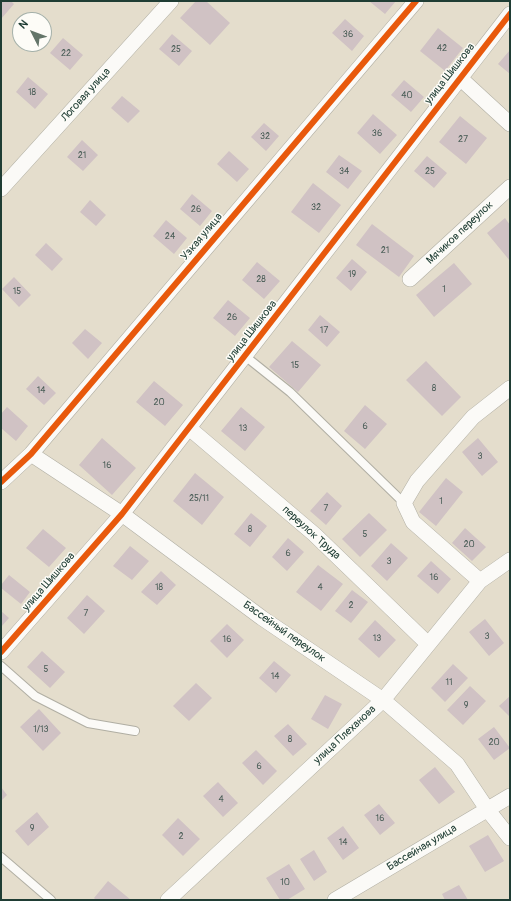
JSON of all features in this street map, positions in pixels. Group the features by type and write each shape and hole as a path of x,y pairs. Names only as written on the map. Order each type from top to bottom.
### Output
{"street":[{"name":"Логовая улица","path":"1,190 171,1"},
{"name":"Узкая улица","path":"1,482 31,454 416,1"},
{"name":"улица Шишкова","path":"1,652 122,514 510,14"},
{"path":"460,78 510,124"},
{"name":"Мячиков переулок","path":"410,279 510,187"},
{"path":"480,582 413,522 404,503 417,481 473,417 510,388"},
{"name":"переулок Труда","path":"189,428 314,534 428,644"},
{"name":"Бассейный переулок","path":"31,454 122,514 262,618 383,700 457,764 487,809 510,838"},
{"name":"улица Плеханова","path":"168,900 383,700 480,582 510,560"},
{"name":"Бассейная улица","path":"335,900 510,796"}],"lane":[{"path":"245,356 290,392 404,503"},
{"path":"1,666 35,696 88,723 135,731"},
{"path":"1,857 51,900"}],"building":[{"path":"1,1 11,1 14,4 1,19"},
{"path":"196,1 206,1 230,23 210,45 180,18"},
{"path":"369,1 396,1 385,14"},
{"path":"345,19 364,36 352,51 332,33"},
{"path":"438,28 463,48 445,71 420,51"},
{"path":"172,34 192,51 179,66 159,49"},
{"path":"63,38 83,55 70,70 50,53"},
{"path":"510,50 510,74 498,64"},
{"path":"28,77 48,94 35,109 16,92"},
{"path":"404,80 424,97 411,112 391,95"},
{"path":"122,96 140,111 128,123 111,108"},
{"path":"373,114 397,135 380,154 357,133"},
{"path":"460,116 487,138 466,164 439,142"},
{"path":"264,123 279,136 266,151 251,137"},
{"path":"82,140 98,155 83,171 67,157"},
{"path":"229,151 249,169 237,182 217,164"},
{"path":"339,155 362,171 348,189 326,172"},
{"path":"427,156 447,173 434,188 414,171"},
{"path":"313,183 341,205 319,233 291,212"},
{"path":"192,194 212,211 200,226 180,209"},
{"path":"90,200 106,215 96,226 80,212"},
{"path":"505,218 510,225 510,261 487,233"},
{"path":"166,220 187,238 174,254 153,236"},
{"path":"372,224 414,256 399,277 356,245"},
{"path":"46,243 63,259 52,271 35,255"},
{"path":"352,259 367,272 351,291 336,278"},
{"path":"257,262 280,281 264,299 242,280"},
{"path":"454,263 472,284 434,317 416,295"},
{"path":"14,277 31,295 19,307 2,289"},
{"path":"228,300 250,318 235,336 213,318"},
{"path":"320,315 340,332 327,347 308,330"},
{"path":"85,329 102,343 88,359 72,343"},
{"path":"292,341 321,365 298,392 269,367"},
{"path":"426,361 461,397 442,416 406,380"},
{"path":"38,376 56,393 44,405 26,389"},
{"path":"154,381 183,405 165,426 136,402"},
{"path":"365,405 387,424 365,449 344,431"},
{"path":"7,407 28,426 16,441 1,428 1,414"},
{"path":"241,407 265,427 245,451 221,431"},
{"path":"102,438 136,468 112,495 79,465"},
{"path":"478,438 498,462 482,476 462,452"},
{"path":"195,473 224,497 202,525 173,501"},
{"path":"446,478 463,492 436,526 419,512"},
{"path":"327,492 342,506 326,525 310,511"},
{"path":"251,513 267,526 250,547 234,534"},
{"path":"369,513 387,530 360,557 342,539"},
{"path":"465,528 486,547 472,561 452,543"},
{"path":"43,529 66,548 49,567 26,548"},
{"path":"288,538 304,552 287,571 272,557"},
{"path":"391,543 408,558 387,581 371,566"},
{"path":"130,546 149,561 132,580 113,566"},
{"path":"431,561 451,579 438,594 417,576"},
{"path":"318,565 343,584 321,611 296,592"},
{"path":"161,571 176,585 157,605 141,592"},
{"path":"9,575 30,592 21,604 1,588 1,585"},
{"path":"352,590 368,602 351,623 335,611"},
{"path":"87,595 105,611 84,634 67,618"},
{"path":"1,611 9,618 1,627"},
{"path":"485,619 504,643 489,656 469,632"},
{"path":"375,620 396,640 379,658 358,639"},
{"path":"227,624 244,640 227,658 210,641"},
{"path":"42,651 65,672 50,688 27,667"},
{"path":"274,661 291,675 276,693 259,678"},
{"path":"453,664 468,678 445,702 431,688"},
{"path":"196,683 212,698 189,721 173,706"},
{"path":"470,686 486,701 463,725 447,710"},
{"path":"325,695 342,704 328,729 311,719"},
{"path":"510,696 510,717 499,706"},
{"path":"39,709 61,733 43,751 20,727"},
{"path":"288,724 307,744 293,756 274,736"},
{"path":"494,727 510,748 494,760 478,739"},
{"path":"256,750 277,771 263,785 242,763"},
{"path":"435,767 455,792 439,804 419,780"},
{"path":"218,782 238,803 223,817 203,796"},
{"path":"1,787 7,795 1,801"},
{"path":"379,804 395,823 380,835 364,815"},
{"path":"37,812 49,827 28,846 15,831"},
{"path":"178,818 200,839 183,856 162,835"},
{"path":"343,826 359,848 343,860 327,838"},
{"path":"488,835 504,861 485,872 469,846"},
{"path":"314,850 327,872 314,881 300,859"},
{"path":"289,864 305,889 287,900 280,900 266,878"},
{"path":"108,881 131,900 96,900 94,898"},
{"path":"459,885 468,900 445,900 442,894"}],"cycle path":[{"path":"1,482 31,454 416,1"},
{"path":"1,652 122,514 510,14"}]}
